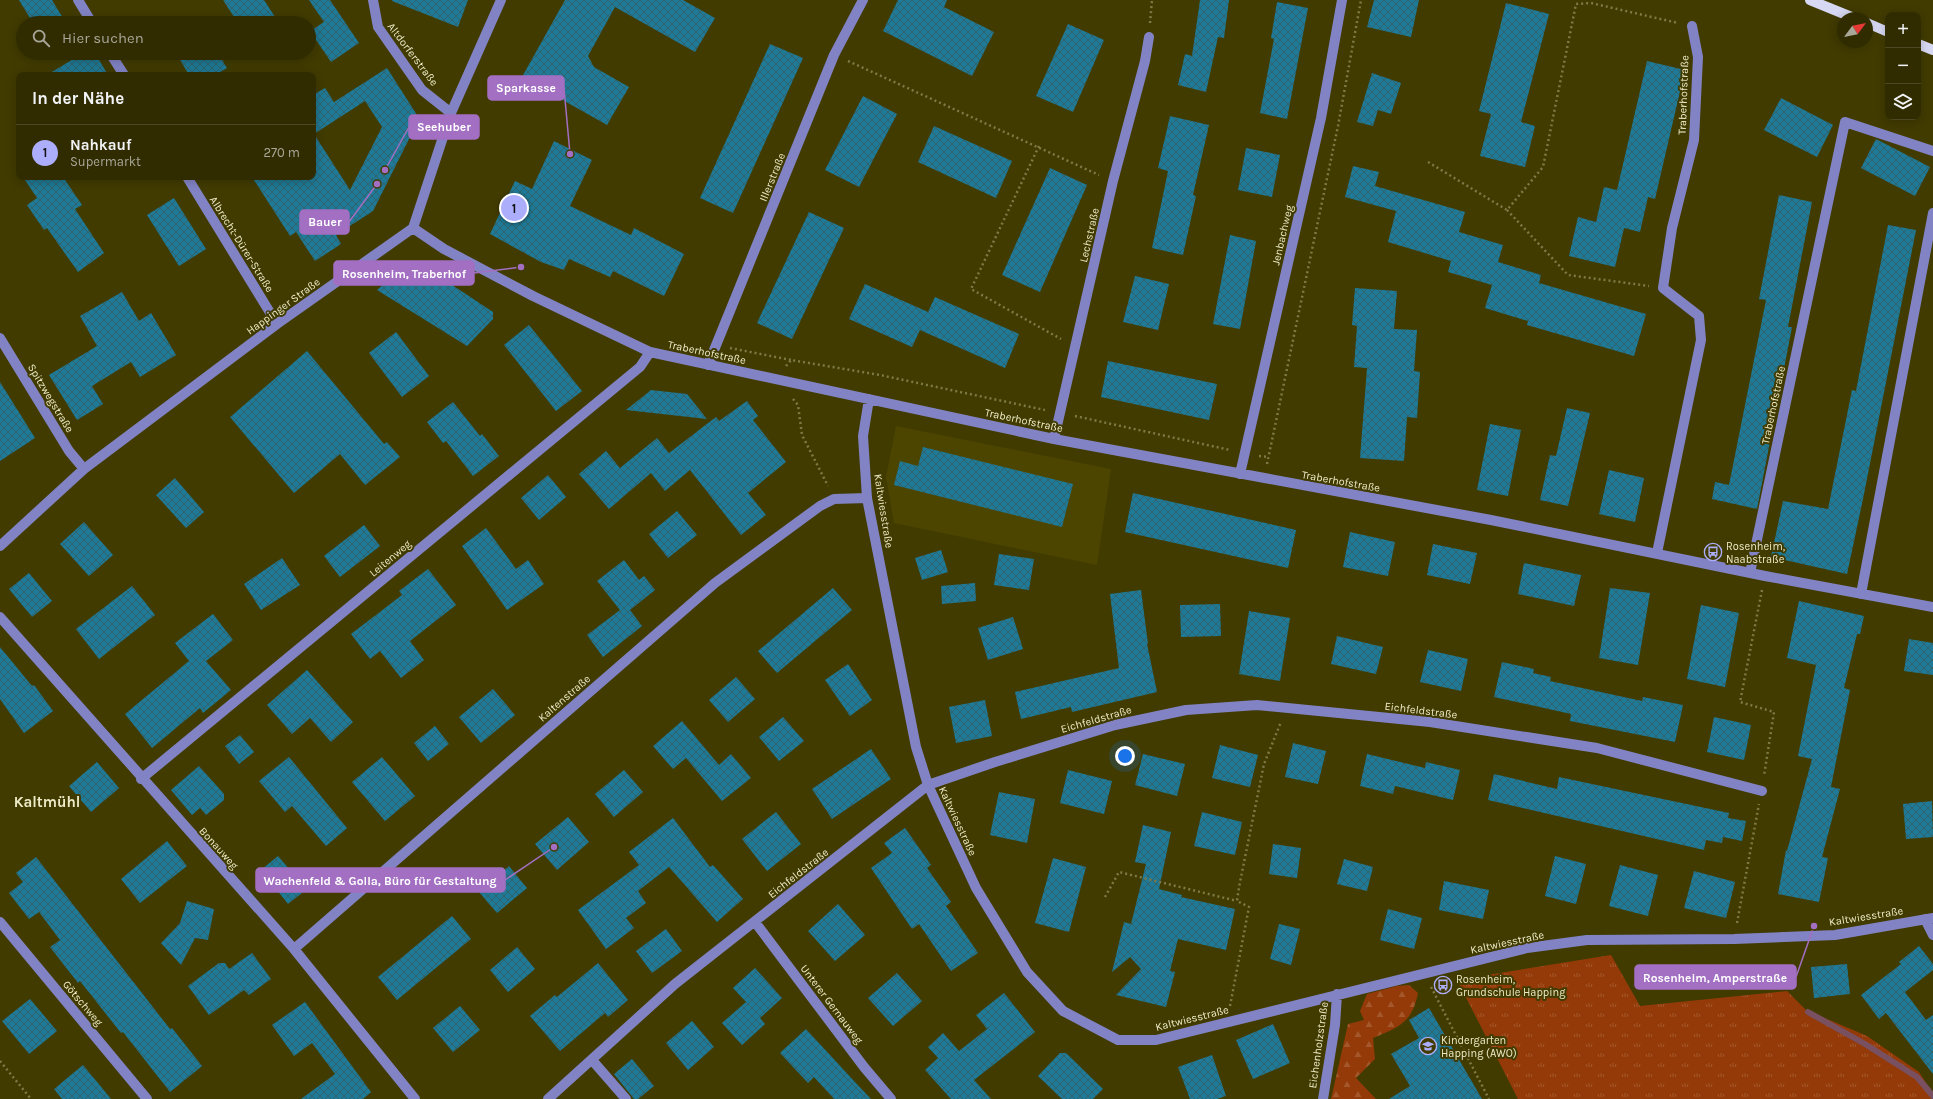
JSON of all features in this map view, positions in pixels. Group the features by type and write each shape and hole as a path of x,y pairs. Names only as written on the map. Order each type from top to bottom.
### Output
{"main road":[{"path":"1810,0 1839,12"},
{"path":"1873,26 1885,31"},
{"path":"1921,45 1933,50"}],"street":[{"path":"78,0 88,16"},
{"name":"Altdorferstraße","path":"373,0 378,27 422,90 451,113"},
{"path":"413,228 451,113 501,0"},
{"name":"Illerstraße","path":"708,365 834,55 863,0"},
{"name":"Jenbachweg","path":"1240,474 1321,118 1342,0"},
{"name":"Traberhofstraße","path":"1663,288 1672,228 1694,140 1698,57 1692,26"},
{"name":"Lechstraße","path":"1054,438 1061,413 1113,181 1145,61 1149,37"},
{"path":"114,60 122,72"},
{"name":"Traberhofstraße","path":"1750,573 1845,122 1933,151"},
{"name":"Albrecht-Dürer-Straße","path":"189,180 277,324"},
{"path":"1861,594 1933,213"},
{"name":"Traberhofstraße","path":"413,228 444,249 526,292 650,352 1054,438 1264,479 1498,522 1765,576 1933,607"},
{"name":"Happinger Straße","path":"0,546 84,469 277,324 413,228"},
{"path":"1657,553 1701,340 1699,316 1663,288"},
{"name":"Spitzwegstraße","path":"0,338 69,451 84,469"},
{"name":"Leitenweg","path":"141,779 640,367 650,352"},
{"name":"Kaltwiesstraße","path":"869,399 863,436 867,498 916,747 928,785 976,888 1027,972 1063,1012 1118,1040 1156,1040 1227,1021 1527,948 1587,940 1734,939 1835,935 1929,918"},
{"name":"Kaltenstraße","path":"294,949 715,583 820,506 834,499 867,498"},
{"name":"Bonauweg","path":"0,617 141,779 294,949 416,1099"},
{"name":"Eichfeldstraße","path":"548,1099 675,984 928,785 1115,725 1186,710 1257,705 1430,722 1597,748 1762,790"},
{"path":"1929,918 1933,935"},
{"name":"Götschweg","path":"0,922 146,1099"},
{"name":"Unterer Gernauweg","path":"755,922 864,1067 891,1099"},
{"name":"Eichenholzstraße","path":"1323,1099 1335,1024 1337,994"},
{"path":"592,1060 626,1099"}],"path":[{"path":"1149,37 1152,0"},
{"path":"1264,479 1338,126 1361,0"},
{"path":"1507,210 1543,167 1576,4 1591,3 1692,26"},
{"path":"834,55 1039,146 1113,181"},
{"path":"1039,146 971,289 1075,346"},
{"path":"1428,162 1507,210 1568,275 1663,288"},
{"path":"717,345 791,360 880,375 1268,457"},
{"path":"791,360 779,379 798,405 802,435 834,499"},
{"path":"1734,939 1762,790 1774,712 1740,702 1765,576"},
{"path":"1237,901 1264,764 1286,708"},
{"path":"1105,898 1119,872 1237,901 1249,907 1227,1021"},
{"path":"1425,974 1489,1099"},
{"path":"0,1062 32,1099"}],"shaded area":[{"path":"896,426 1111,469 1097,565 894,523 886,477"}],"green space":[{"path":"1611,955 1640,1006 1787,991 1806,1010 1867,1036 1919,1072 1933,1094 1933,1099 1518,1099 1457,980"},
{"path":"1409,985 1418,993 1412,1011 1403,1023 1390,1031 1373,1038 1375,1059 1356,1078 1376,1099 1331,1099 1348,1024 1364,1020 1360,1011 1367,994 1397,986"}],"building":[{"path":"19,0 52,0 62,16 29,16"},
{"path":"223,0 264,0 274,16 233,16"},
{"path":"309,0 330,0 359,43 331,62 316,40 316,27 324,22"},
{"path":"392,0 468,0 458,27"},
{"path":"565,0 683,0 715,18 695,52 615,7 588,56 594,67 629,87 607,125 522,77"},
{"path":"898,0 947,0 944,7 994,32 972,76 883,31"},
{"path":"1200,0 1229,0 1224,38 1218,37 1206,92 1178,85 1185,54 1192,56"},
{"path":"1374,0 1419,0 1411,37 1367,27"},
{"path":"1277,2 1308,8 1287,119 1260,113 1274,39 1271,38"},
{"path":"1506,3 1549,14 1521,122 1535,126 1525,167 1480,156 1491,114 1479,111"},
{"path":"1068,24 1104,40 1073,112 1036,96"},
{"path":"770,44 803,58 733,213 700,198"},
{"path":"72,60 99,60 106,72 52,72"},
{"path":"180,60 222,60 227,68 220,72 187,72"},
{"path":"1647,61 1685,70 1655,199 1648,197 1640,232 1624,228 1615,267 1569,256 1578,217 1596,222 1604,187 1617,190"},
{"path":"387,68 417,115 409,139 373,211 336,235 341,244 315,261 296,232 290,236 254,180 316,180 316,137 350,190 382,127 365,101 316,133 316,93 325,88 334,102"},
{"path":"1372,73 1401,83 1391,114 1378,110 1373,126 1357,122"},
{"path":"863,96 897,114 859,187 825,170"},
{"path":"1781,98 1833,125 1817,157 1764,130"},
{"path":"1170,116 1209,125 1193,195 1196,196 1183,255 1152,248 1168,171 1158,168"},
{"path":"934,126 1012,161 996,198 918,162"},
{"path":"1876,139 1930,167 1915,196 1861,168"},
{"path":"554,141 592,160 570,206 631,235 634,228 684,254 664,296 613,271 610,277 569,259 564,270 541,262 490,234 515,181 532,189"},
{"path":"1246,148 1280,155 1272,197 1238,190"},
{"path":"1353,166 1379,172 1375,186 1465,212 1459,232 1503,245 1498,262 1541,275 1539,283 1646,314 1634,356 1527,325 1528,321 1485,308 1492,285 1448,272 1451,261 1388,242 1396,211 1345,197"},
{"path":"1050,168 1087,185 1040,292 1002,275"},
{"path":"25,180 65,180 82,205 75,209 104,253 78,272 47,228 44,230 27,205 37,198"},
{"path":"1779,195 1812,202 1788,327 1792,327 1757,509 1712,499 1715,482 1729,485 1766,300 1759,299"},
{"path":"174,198 206,249 179,266 147,215"},
{"path":"809,212 844,228 792,339 757,323"},
{"path":"1888,225 1916,230 1847,574 1771,557 1783,501 1828,509 1852,390 1856,391"},
{"path":"1230,235 1256,241 1240,329 1213,324"},
{"path":"416,264 437,275 493,312 493,319 467,346 377,290 405,266"},
{"path":"1135,276 1169,284 1158,330 1123,322"},
{"path":"865,284 928,312 935,297 1019,334 1005,368 920,330 912,347 849,319"},
{"path":"1355,288 1397,291 1394,329 1417,330 1414,371 1420,372 1417,418 1407,417 1404,461 1360,458 1367,368 1354,367 1357,326 1352,325"},
{"path":"122,292 139,321 151,313 176,355 140,377 131,362 92,386 103,404 77,420 49,375 97,346 80,316"},
{"path":"529,325 582,391 556,411 504,345"},
{"path":"396,332 429,376 402,397 369,353"},
{"path":"307,351 384,444 387,442 400,457 365,485 340,454 294,493 230,417"},
{"path":"1108,361 1217,384 1209,420 1101,397"},
{"path":"0,382 35,438 0,461"},
{"path":"651,390 687,394 707,419 626,410"},
{"path":"747,401 758,416 753,420 786,462 748,493 766,515 741,535 690,470 665,491 651,473 609,509 579,474 606,451 620,468 657,438 669,453 716,417 719,421"},
{"path":"453,402 480,436 482,434 499,456 473,476 446,441 443,443 427,422"},
{"path":"1567,408 1590,413 1568,506 1540,500 1550,455 1556,456"},
{"path":"1490,424 1521,430 1508,496 1477,490"},
{"path":"923,447 1073,484 1062,527 894,485 900,461 918,466"},
{"path":"1609,470 1644,478 1635,522 1599,514"},
{"path":"548,475 566,497 539,520 521,498"},
{"path":"175,478 204,512 186,528 156,495"},
{"path":"1133,493 1296,530 1288,568 1125,532"},
{"path":"677,511 697,535 668,558 649,534"},
{"path":"84,522 113,555 89,576 60,544"},
{"path":"364,525 380,546 340,577 324,556"},
{"path":"486,528 516,569 528,560 544,584 507,610 462,546"},
{"path":"1350,532 1395,542 1388,576 1343,567"},
{"path":"1433,544 1477,553 1470,584 1427,575"},
{"path":"941,550 948,572 922,580 915,558"},
{"path":"999,554 1034,559 1029,590 994,585"},
{"path":"282,558 300,585 261,610 244,584"},
{"path":"624,560 639,580 644,576 655,590 630,610 642,626 603,657 587,635 620,610 597,581"},
{"path":"1524,563 1581,575 1574,606 1518,594"},
{"path":"428,569 456,605 410,641 424,660 401,678 380,651 370,659 351,634 402,595 399,591"},
{"path":"29,573 52,601 32,617 9,589"},
{"path":"975,583 976,601 942,604 941,586"},
{"path":"132,586 155,615 99,659 76,629"},
{"path":"833,588 852,610 777,673 758,651"},
{"path":"1610,588 1650,593 1638,665 1599,658"},
{"path":"1141,590 1147,644 1157,692 1072,712 1071,707 1021,719 1015,692 1119,668 1110,594"},
{"path":"1799,601 1864,616 1860,634 1857,634 1844,688 1850,690 1831,787 1840,789 1822,857 1828,858 1819,902 1778,894 1786,850 1787,851 1812,759 1798,756 1816,665 1787,658"},
{"path":"1220,604 1221,636 1181,637 1180,605"},
{"path":"1701,605 1739,613 1725,687 1687,679"},
{"path":"1249,611 1290,618 1280,681 1239,674"},
{"path":"213,614 233,640 206,661 231,690 203,713 200,708 152,748 125,714 189,661 175,643"},
{"path":"1013,617 1023,649 988,660 978,628"},
{"path":"1337,636 1383,647 1376,674 1331,664"},
{"path":"1909,639 1933,643 1933,675 1904,671"},
{"path":"0,647 32,686 34,685 53,711 24,733 0,699"},
{"path":"1428,650 1468,659 1461,691 1420,682"},
{"path":"1502,662 1534,669 1533,673 1551,677 1550,681 1642,701 1643,697 1683,705 1675,742 1570,721 1571,714 1494,697"},
{"path":"848,664 872,700 850,716 825,680"},
{"path":"307,670 353,722 331,742 310,718 292,734 267,705"},
{"path":"736,677 755,699 728,722 709,700"},
{"path":"493,689 515,715 481,743 459,717"},
{"path":"985,700 992,736 956,743 949,707"},
{"path":"783,717 804,741 779,761 759,737"},
{"path":"1714,717 1751,725 1744,760 1707,752"},
{"path":"682,721 719,765 731,754 751,778 722,801 686,758 673,769 653,746"},
{"path":"435,726 449,744 428,761 414,743"},
{"path":"240,735 254,752 239,764 225,746"},
{"path":"1293,743 1326,751 1318,784 1285,777"},
{"path":"1220,745 1258,755 1250,787 1212,778"},
{"path":"871,749 891,779 832,819 812,789"},
{"path":"1143,754 1185,764 1177,796 1135,785"},
{"path":"1367,754 1425,768 1426,762 1460,770 1453,800 1395,786 1393,794 1360,786"},
{"path":"289,757 347,828 326,846 292,806 285,812 259,781"},
{"path":"382,757 415,796 385,821 352,782"},
{"path":"97,762 119,788 91,812 69,786"},
{"path":"199,766 224,794 224,800 206,815 200,808 192,815 171,790"},
{"path":"624,770 643,792 614,817 595,794"},
{"path":"1068,770 1112,781 1104,814 1060,803"},
{"path":"1494,774 1557,789 1559,777 1729,813 1728,818 1746,821 1742,841 1723,837 1722,843 1706,840 1704,850 1488,800"},
{"path":"999,792 1035,799 1027,843 990,835"},
{"path":"1932,801 1933,837 1906,839 1903,804"},
{"path":"776,812 801,844 767,871 742,839"},
{"path":"1202,812 1242,822 1235,855 1194,846"},
{"path":"568,817 589,842 557,870 535,844"},
{"path":"673,818 710,867 713,865 743,899 717,922 669,867 638,891 646,903 626,918 634,928 606,949 578,910 639,865 629,852"},
{"path":"1143,825 1171,832 1159,889 1182,895 1181,897 1235,909 1226,950 1178,939 1170,971 1175,972 1166,1007 1116,995 1141,969 1130,957 1112,972 1124,922 1131,924 1146,864 1135,862"},
{"path":"905,828 931,865 927,868 951,902 946,906 978,953 951,971 919,924 912,929 871,868 892,853 884,843"},
{"path":"167,841 187,866 140,903 121,879"},
{"path":"1273,844 1301,848 1297,878 1269,874"},
{"path":"278,856 307,889 288,904 261,870"},
{"path":"1555,856 1586,864 1576,904 1545,896"},
{"path":"36,857 170,1029 172,1028 202,1066 170,1092 123,1032 121,1033 80,981 78,983 50,947 60,940 39,912 29,919 9,893 23,882 16,873"},
{"path":"1053,858 1086,867 1069,932 1035,923"},
{"path":"1344,859 1373,867 1367,891 1337,884"},
{"path":"1620,865 1658,875 1648,916 1609,906"},
{"path":"509,866 527,888 497,913 479,892"},
{"path":"1694,871 1735,882 1726,918 1684,908"},
{"path":"1444,881 1489,890 1483,919 1439,910"},
{"path":"187,901 214,909 208,940 195,938 181,965 161,943 180,923"},
{"path":"838,904 865,935 835,961 808,931"},
{"path":"1388,909 1422,918 1414,949 1380,940"},
{"path":"452,916 471,939 397,1000 378,977"},
{"path":"1279,924 1300,929 1291,965 1270,959"},
{"path":"666,929 682,951 652,973 636,951"},
{"path":"1919,946 1933,964 1933,970 1905,992 1926,1020 1933,1015 1933,1074 1886,1013 1879,1019 1861,995 1901,964 1899,962"},
{"path":"517,947 535,969 508,992 490,970"},
{"path":"252,953 271,979 249,995 244,990 209,1015 188,986 219,963 225,963 229,969"},
{"path":"598,963 628,1000 608,1017 605,1013 560,1051 530,1016 555,995 557,997"},
{"path":"1847,964 1850,994 1814,998 1811,967"},
{"path":"755,968 782,998 760,1018 765,1024 742,1045 722,1023 746,1002 733,988"},
{"path":"897,973 922,1001 893,1026 868,998"},
{"path":"1004,993 1035,1032 974,1080 991,1099 951,1099 925,1070 938,1058 928,1047 943,1033 959,1051 987,1029 976,1015"},
{"path":"30,999 57,1031 29,1054 2,1021"},
{"path":"305,1002 371,1092 363,1099 301,1099 335,1074 312,1043 294,1056 272,1025"},
{"path":"460,1006 480,1030 453,1052 433,1028"},
{"name":"Kindergarten Happing (AWO)","path":"1429,1008 1482,1099 1389,1099 1410,1086 1391,1054 1419,1038 1409,1020"},
{"path":"692,1021 714,1047 688,1070 666,1043"},
{"path":"1273,1024 1290,1063 1253,1079 1236,1040"},
{"path":"806,1029 871,1099 834,1099 814,1077 808,1083 780,1053"},
{"path":"1060,1053 1066,1053 1103,1089 1093,1099 1062,1099 1038,1076"},
{"path":"1212,1055 1226,1096 1217,1099 1190,1099 1178,1067"},
{"path":"632,1059 654,1086 638,1099 634,1099 614,1074"},
{"path":"83,1065 111,1099 62,1099 54,1089"}],"waterway":[{"path":"1808,1012 1865,1044 1917,1077 1933,1096"}],"place":[{"name":"Sparkasse","path":"570,154"},
{"name":"Seehuber","path":"385,170"},
{"name":"Bauer","path":"377,184"},
{"name":"Nahkauf","path":"514,208"},
{"name":"Rosenheim, Traberhof","path":"521,267"},
{"name":"Rosenheim, Naabstraße","path":"1713,552"},
{"name":"Wachenfeld & Golla, Büro für Gestaltung","path":"554,847"},
{"name":"Rosenheim, Amperstraße","path":"1814,926"},
{"name":"Rosenheim, Grundschule Happing","path":"1443,985"},
{"name":"Kindergarten Happing (AWO)","path":"1428,1046"}],"district":[{"name":"Kaltmühl","path":"47,802"}]}
